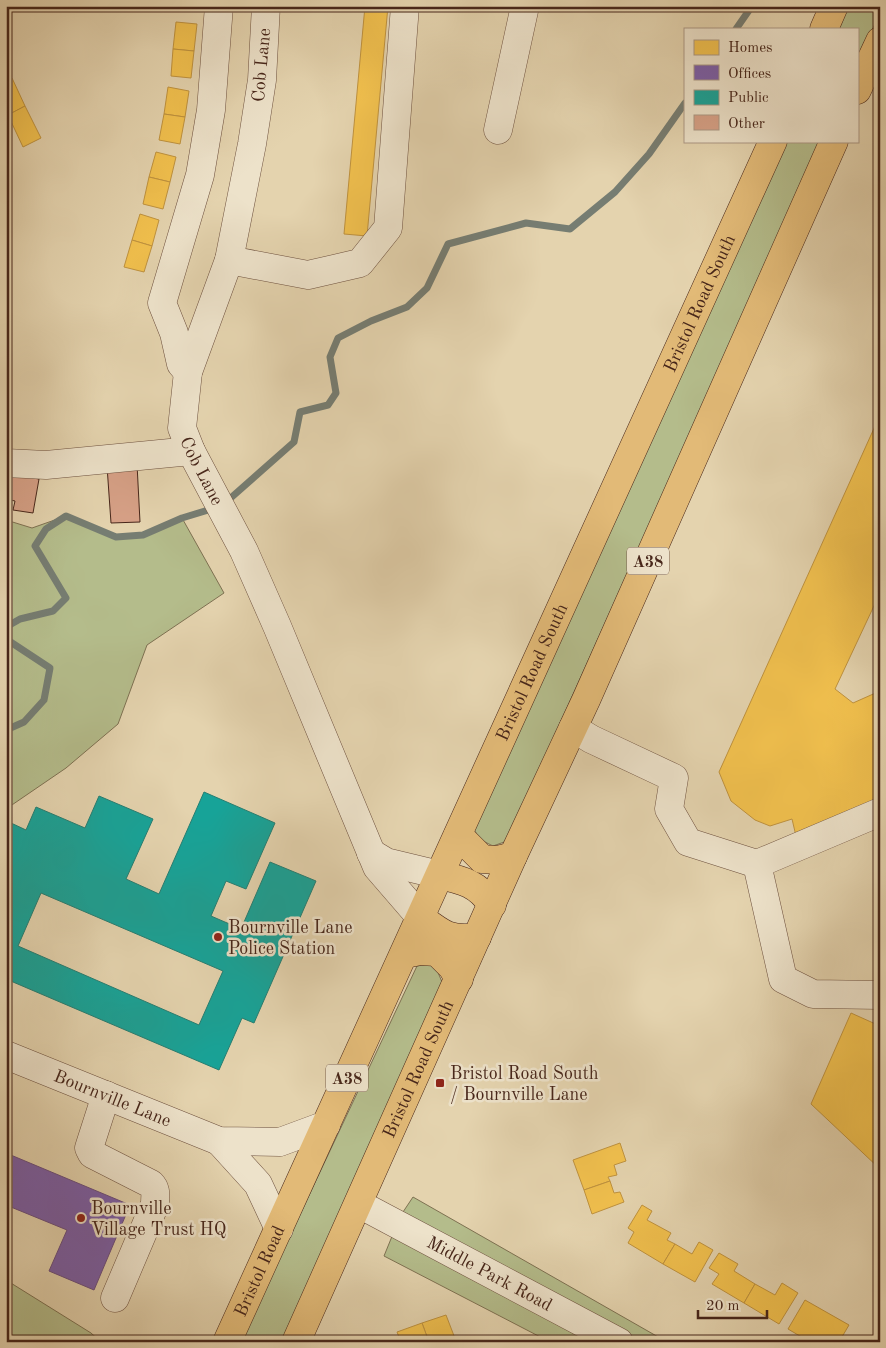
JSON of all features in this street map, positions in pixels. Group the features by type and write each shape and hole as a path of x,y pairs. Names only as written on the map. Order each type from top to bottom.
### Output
{"highway":[{"path":"824,28 834,6"},
{"path":"858,88 880,41"},
{"name":"Bristol Road South","path":"291,1202 774,142"},
{"name":"Bristol Road South","path":"358,1204 513,856 573,728 834,142"},
{"path":"458,836 482,859 497,860 513,856"},
{"path":"440,875 471,882 487,896 492,905"},
{"path":"421,918 446,936 462,939 477,937"},
{"path":"405,954 420,951 437,952 452,967 459,979"},
{"name":"Bristol Road","path":"227,1342 291,1202"},
{"name":"A38","path":"296,1342 358,1204"}],"street":[{"path":"188,372 181,364 174,333 162,303 200,175 211,110 219,6"},
{"name":"Cob Lane","path":"266,6 262,80 252,144 228,260 188,372 182,428 191,452 244,551 377,867 421,918"},
{"path":"228,260 308,275 360,263 388,228 406,6"},
{"path":"498,130 525,6"},
{"path":"6,463 46,465 191,452"},
{"path":"573,728 591,739 674,778 669,809 688,842 757,864 880,812"},
{"path":"371,853 386,862 440,875"},
{"path":"757,864 783,979 812,994 880,995"},
{"name":"Bournville Lane","path":"6,1054 219,1141 280,1142 326,1125"},
{"path":"106,1095 90,1148 92,1154 151,1184 155,1187 156,1194 154,1204 115,1298"},
{"name":"Bournville Lane","path":"219,1141 258,1184 279,1229"},
{"name":"Middle Park Road","path":"358,1204 619,1342"}],"green space":[{"path":"843,6 880,6 880,13 858,61 858,28 833,28"},
{"path":"782,142 822,142 507,841 493,846 481,840 472,827"},
{"path":"66,516 116,537 143,535 182,518 224,593 147,645 118,724 66,768 6,809 6,520 32,528"},
{"path":"434,963 442,982 282,1342 240,1342 417,966"},
{"path":"413,1197 667,1342 636,1342 401,1215"},
{"path":"395,1229 601,1342 550,1342 384,1256"},
{"path":"6,1280 91,1333 101,1342 6,1342"}],"building: Homes":[{"path":"179,6 198,6 198,11 178,9"},
{"path":"365,6 388,6 367,236 344,234"},
{"path":"176,22 197,24 194,51 173,49"},
{"path":"173,49 194,51 191,78 171,76"},
{"path":"12,78 25,106 8,115 6,81"},
{"path":"168,87 189,91 185,117 164,114"},
{"path":"25,106 41,138 23,147 8,115"},
{"path":"164,114 185,117 180,144 159,140"},
{"path":"156,152 176,157 170,182 149,177"},
{"path":"149,177 170,182 163,209 143,204"},
{"path":"140,214 159,220 152,246 132,240"},
{"path":"132,240 152,246 144,272 124,267"},
{"path":"880,415 880,593 835,689 853,703 880,691 880,798 796,836 792,819 770,826 755,820 731,801 719,772"},
{"path":"851,1013 880,1026 880,1079 874,1090 880,1095 880,1169 811,1104"},
{"path":"620,1143 626,1161 614,1165 617,1175 608,1177 610,1181 584,1190 573,1160"},
{"path":"610,1181 614,1193 620,1192 624,1202 592,1214 584,1190"},
{"path":"642,1205 652,1211 647,1220 671,1233 667,1240 675,1244 663,1264 628,1243 634,1232 628,1228"},
{"path":"699,1242 713,1250 695,1282 663,1264 675,1244 692,1254"},
{"path":"719,1253 738,1264 734,1271 755,1284 744,1303 712,1284 719,1274 709,1268"},
{"path":"782,1283 798,1293 779,1324 744,1303 755,1284 775,1295"},
{"path":"805,1300 849,1325 839,1342 810,1342 788,1329"},
{"path":"446,1315 456,1341 429,1342 422,1323"},
{"path":"422,1323 429,1342 387,1342 399,1337 397,1332"}],"building: Offices":[{"name":"Bournville Village Trust HQ","path":"6,1153 130,1205 94,1290 49,1271 67,1230 6,1205"}],"building: Public":[{"name":"Bournville Lane Police Station","path":"204,792 275,823 246,889 226,881 211,916 241,929 270,862 316,881 254,1023 242,1018 219,1070 6,979 6,833 11,823 26,830 36,807 85,828 99,796 153,819 126,879 159,894","holes":["41,893 223,971 199,1025 18,946"]}],"building: Other":[{"path":"137,464 140,522 111,523 107,466"},
{"path":"6,473 39,479 33,513 13,510 15,501 6,499"}],"waterway":[{"path":"737,28 752,6"},
{"path":"225,503 294,442 300,412 328,405 336,393 330,357 338,338 371,321 407,307 427,288 448,244 526,223 570,229 615,192 649,154 684,104"},
{"path":"6,627 20,619 53,611 66,598 35,546 46,529 66,516 116,537 143,535 182,518 215,508"},
{"path":"6,639 50,668 44,700 24,722 6,730"}],"place":[{"name":"Bournville Lane Police Station","path":"218,937"},
{"name":"Bristol Road South / Bournville Lane","path":"440,1083"},
{"name":"Bournville Village Trust HQ","path":"81,1218"}]}
